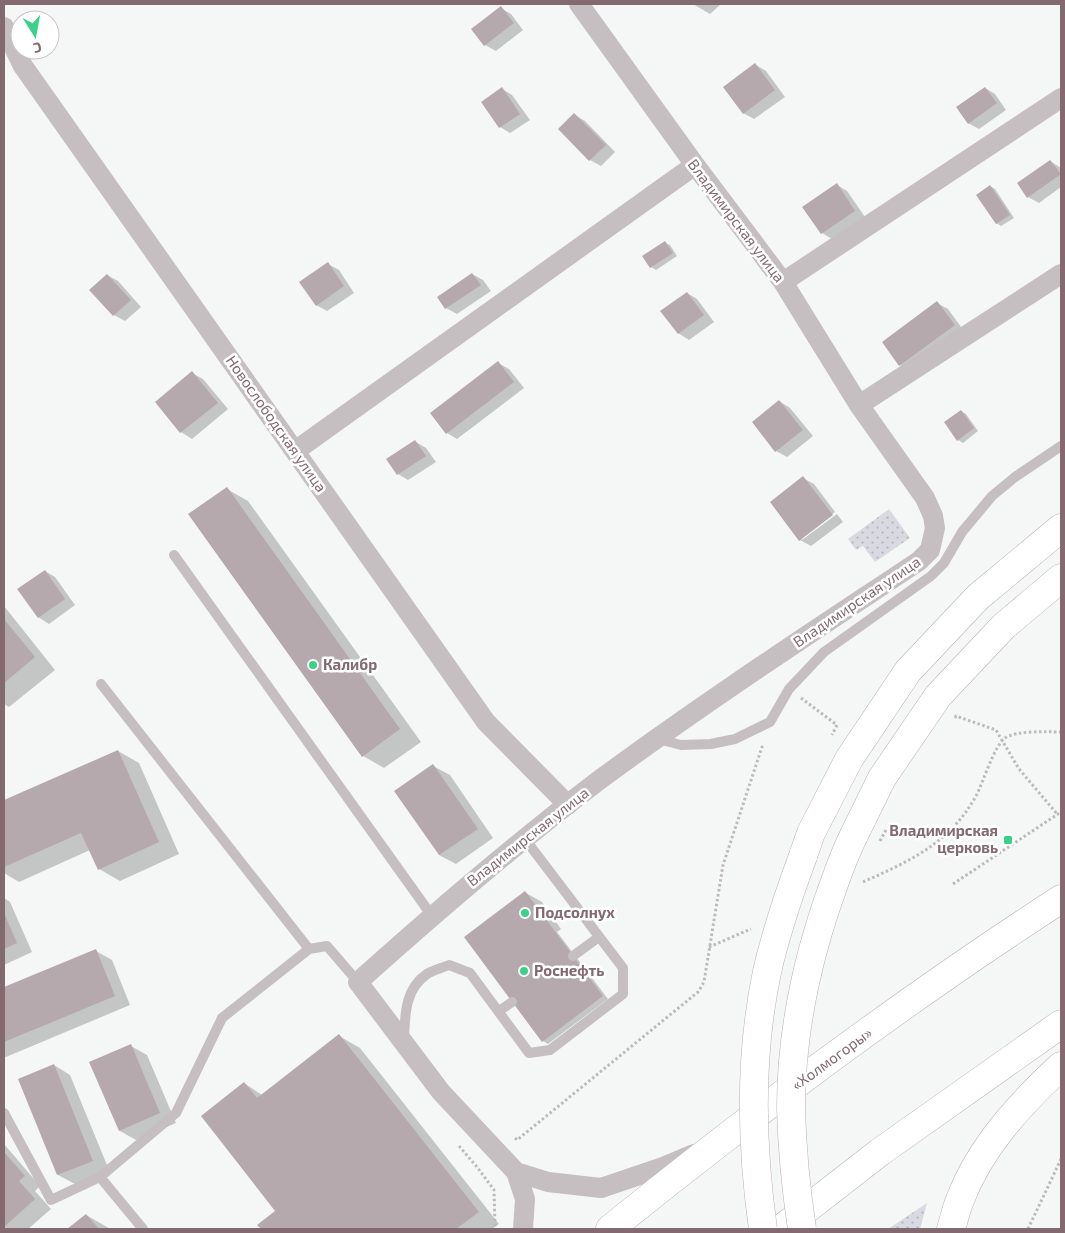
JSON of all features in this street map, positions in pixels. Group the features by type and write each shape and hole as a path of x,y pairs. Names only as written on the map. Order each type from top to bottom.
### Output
{"main road":[{"path":"763,1229 756,1181 753,1106 756,1040 767,973 786,903 811,833 849,759 908,671 978,597 1061,528"},
{"path":"802,1229 794,1177 791,1107 795,1044 805,980 822,915 847,848 882,778 938,696 1004,626 1061,578"},
{"name":"«Холмогоры»","path":"610,1229 818,1068 1010,932 1061,899"},
{"path":"781,1229 880,1152 1061,1024"},
{"path":"951,1229 964,1191 975,1168 997,1134 1024,1102 1061,1066"}],"street":[{"name":"Владимирская улица","path":"358,982 473,880 568,805 766,663 919,561 930,550 935,528 933,516 925,498 859,405 782,282 579,4"},
{"name":"Новослободская улица","path":"4,27 23,66 486,722 568,805"},
{"path":"782,282 1061,98"},
{"path":"295,451 695,165"},
{"path":"859,405 1061,274"},
{"path":"358,982 441,1092 516,1172 525,1199 523,1229"},
{"path":"516,1172 548,1182 601,1188 663,1167 722,1141"}],"lane":[{"path":"658,739 681,745 711,744 735,739 770,722 789,689 824,652 931,576 944,563 962,532 992,496 1015,477 1061,446"},
{"path":"174,555 432,916"},
{"path":"101,684 309,949"},
{"path":"404,1045 405,1008 414,986 428,973 449,965 470,973 529,1053 550,1050 623,994 623,968 525,839"},
{"path":"574,956 599,937"},
{"path":"4,1113 51,1200 100,1177 176,1113 222,1018 309,949 327,946 358,982"},
{"path":"499,1011 512,1002"},
{"path":"100,1177 143,1229"}],"path":[{"path":"789,689 837,725 828,743"},
{"path":"953,884 1059,813 1019,769 996,730 956,716"},
{"path":"511,1134 517,1140 698,992 704,982 708,948 723,865 770,722"},
{"path":"864,877 861,884 902,865 926,851 943,838 961,819 976,796 1002,740 1011,735 1061,732"},
{"path":"879,843 887,828"},
{"path":"708,948 753,928"},
{"path":"457,1144 494,1190 495,1227 492,1229"},
{"path":"1028,1229 1061,1159"}],"shaded area":[{"path":"889,509 910,538 875,562 863,546 856,550 848,539"},
{"path":"927,1203 920,1229 888,1229"}],"building":[{"path":"501,6 514,23 484,46 471,29"},
{"path":"755,63 775,90 743,114 723,87"},
{"path":"502,87 520,114 499,128 481,102"},
{"path":"985,87 997,103 968,124 956,107"},
{"path":"574,113 606,145 589,161 558,129"},
{"path":"1050,160 1061,174 1027,198 1017,183"},
{"path":"837,183 855,211 821,234 802,207"},
{"path":"990,185 1010,215 996,224 976,195"},
{"path":"665,241 673,253 650,268 642,256"},
{"path":"328,262 344,286 316,306 299,282"},
{"path":"472,273 481,285 445,309 437,297"},
{"path":"107,274 131,300 113,316 89,290"},
{"path":"687,292 704,315 678,334 660,311"},
{"path":"937,301 955,325 899,366 882,342"},
{"path":"498,361 514,382 446,434 430,413"},
{"path":"192,371 218,403 180,433 155,402"},
{"path":"779,400 803,430 775,452 752,422"},
{"path":"961,410 974,428 957,441 944,422"},
{"path":"415,440 426,456 397,475 386,459"},
{"path":"803,476 833,515 799,541 770,502"},
{"path":"227,487 400,729 362,757 188,514"},
{"path":"45,570 65,599 38,618 17,589"},
{"path":"4,619 35,657 4,683"},
{"path":"118,750 159,842 98,870 81,833 4,867 4,800"},
{"path":"433,764 478,829 439,855 394,791"},
{"path":"525,891 603,996 542,1042 464,937"},
{"path":"4,913 17,943 4,949"},
{"path":"96,949 115,996 4,1042 4,987"},
{"path":"339,1034 479,1212 456,1229 261,1229 257,1225 275,1211 201,1116 244,1082 257,1098"},
{"path":"131,1044 160,1113 119,1131 89,1062"},
{"path":"54,1064 93,1161 57,1175 18,1079"},
{"path":"4,1152 25,1176 19,1181 35,1199 4,1227"},
{"path":"86,1214 99,1229 67,1229"}],"place":[{"name":"Калибр","path":"313,665"},
{"name":"Владимирская церковь","path":"1008,840"},
{"name":"Подсолнух","path":"525,913"},
{"name":"Роснефть","path":"524,971"}]}
